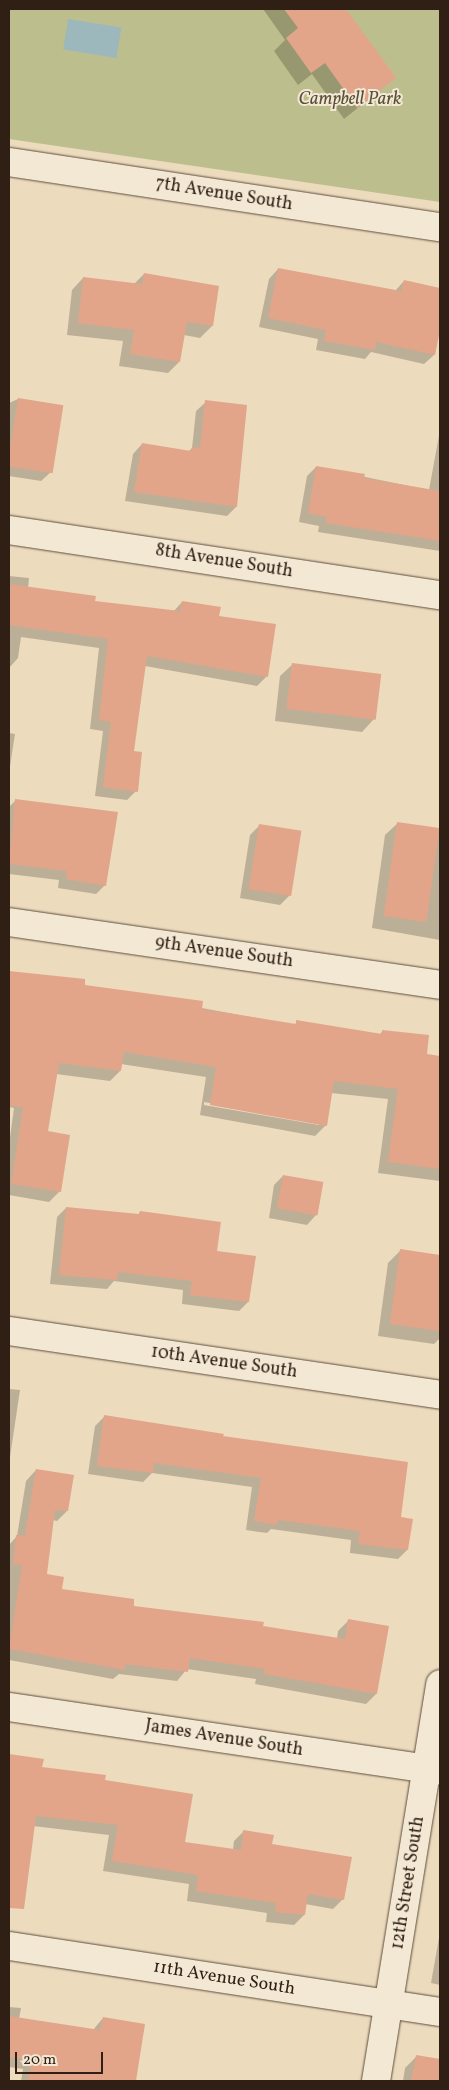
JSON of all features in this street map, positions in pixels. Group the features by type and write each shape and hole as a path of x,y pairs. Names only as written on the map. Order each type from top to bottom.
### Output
{"street":[{"name":"7th Avenue South","path":"9,162 440,227"},
{"name":"8th Avenue South","path":"9,530 440,595"},
{"name":"9th Avenue South","path":"9,922 440,985"},
{"name":"10th Avenue South","path":"9,1330 440,1394"},
{"name":"12th Street South","path":"376,2081 434,1770 440,1684"},
{"name":"James Avenue South","path":"9,1707 434,1770"},
{"name":"11th Avenue South","path":"9,1946 440,2012"}],"green space":[{"name":"Campbell Park","path":"9,9 440,9 440,202 9,139"}],"water":[{"path":"68,19 121,27 116,58 63,50"}],"building":[{"path":"284,9 346,9 396,78 357,108 325,63 311,73 286,38 298,28"},
{"path":"278,268 401,291 404,280 440,288 440,330 435,355 376,342 375,350 324,341 326,330 268,318"},
{"path":"144,273 219,286 213,326 187,322 180,362 130,354 134,330 78,323 83,277 142,284"},
{"path":"18,398 63,405 53,473 9,466 9,455"},
{"path":"205,400 247,405 237,507 134,492 142,443 191,451 192,447 200,448"},
{"path":"316,466 365,474 364,478 440,491 440,541 326,523 327,517 308,513"},
{"path":"9,584 96,596 95,601 180,611 182,601 221,607 219,616 276,624 268,677 147,656 134,751 142,752 138,792 103,787 111,722 99,720 108,639 9,625"},
{"path":"292,663 381,674 376,720 286,709"},
{"path":"15,799 118,812 106,886 66,879 67,871 9,864"},
{"path":"397,822 440,828 426,922 384,916"},
{"path":"259,824 301,831 291,896 249,889"},
{"path":"9,971 85,979 85,985 203,1001 202,1009 296,1024 296,1020 382,1034 382,1030 429,1035 427,1054 440,1056 440,1169 388,1162 398,1089 334,1081 327,1126 210,1105 216,1067 124,1052 121,1071 59,1063 48,1131 70,1135 61,1192 11,1184 23,1107 9,1106"},
{"path":"283,1175 323,1182 317,1216 277,1208"},
{"path":"66,1207 139,1214 140,1211 221,1222 217,1251 256,1256 249,1302 190,1295 192,1281 118,1272 117,1280 59,1275"},
{"path":"400,1249 440,1255 440,1331 390,1324"},
{"path":"104,1415 224,1434 223,1436 408,1462 401,1517 413,1519 408,1550 358,1544 360,1531 278,1520 277,1525 254,1521 261,1478 154,1463 153,1473 97,1466"},
{"path":"36,1469 74,1475 68,1511 55,1510 47,1574 64,1577 62,1589 134,1599 134,1606 264,1622 263,1626 345,1639 348,1619 389,1626 377,1694 264,1674 265,1669 190,1658 188,1672 125,1664 125,1670 9,1649 22,1565 13,1564 16,1535 25,1536"},
{"path":"9,1754 44,1759 42,1767 106,1775 105,1780 193,1794 185,1842 241,1850 243,1830 274,1835 272,1844 352,1857 344,1900 308,1894 305,1915 275,1912 276,1903 196,1891 198,1875 112,1861 118,1825 36,1816 24,1909 9,1908"},
{"path":"9,2016 100,2030 103,2017 145,2024 136,2081 28,2081 32,2060 9,2057"},
{"path":"416,2055 440,2059 440,2081 411,2081"}]}
